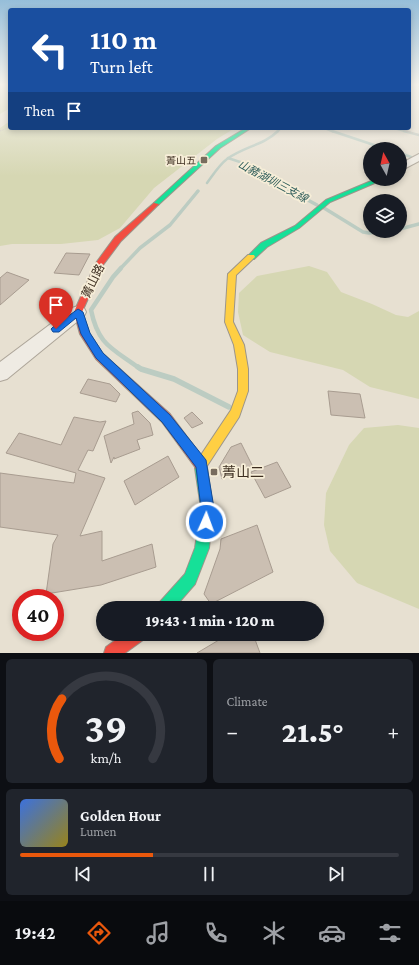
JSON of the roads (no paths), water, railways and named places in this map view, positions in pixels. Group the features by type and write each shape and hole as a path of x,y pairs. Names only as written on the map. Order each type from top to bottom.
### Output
{"street":[{"name":"菁山路","path":"170,601 190,579 202,548 208,508 201,465 166,418 99,356 85,334 78,312 99,265 118,239 218,147 246,130"},
{"path":"407,164 419,158"},
{"path":"201,465 235,413 243,391 244,369 239,345 229,322 232,274 264,245 297,227 328,202 365,186"},
{"path":"0,373 78,312"},
{"path":"112,653 128,641"}],"waterway":[{"path":"329,130 334,132"},
{"path":"400,130 408,132"},
{"path":"228,158 266,140 278,131"},
{"path":"332,131 365,142"},
{"path":"404,131 419,135"},
{"path":"407,156 411,157"},
{"path":"207,183 224,161 228,158"},
{"name":"山豬湖圳三支線","path":"228,158 246,164 270,178 273,182 291,191"},
{"path":"120,269 140,248 170,225 198,191 197,192"},
{"name":"山豬湖圳三支線","path":"291,191 317,205"},
{"path":"324,208 363,232"},
{"path":"407,227 419,224"},
{"path":"121,268 113,277 91,310 94,322 102,338 114,350 139,368"},
{"path":"138,367 174,379 229,407"}],"place":[{"name":"菁山五","path":"204,160"},
{"name":"菁山二","path":"214,472"}]}
